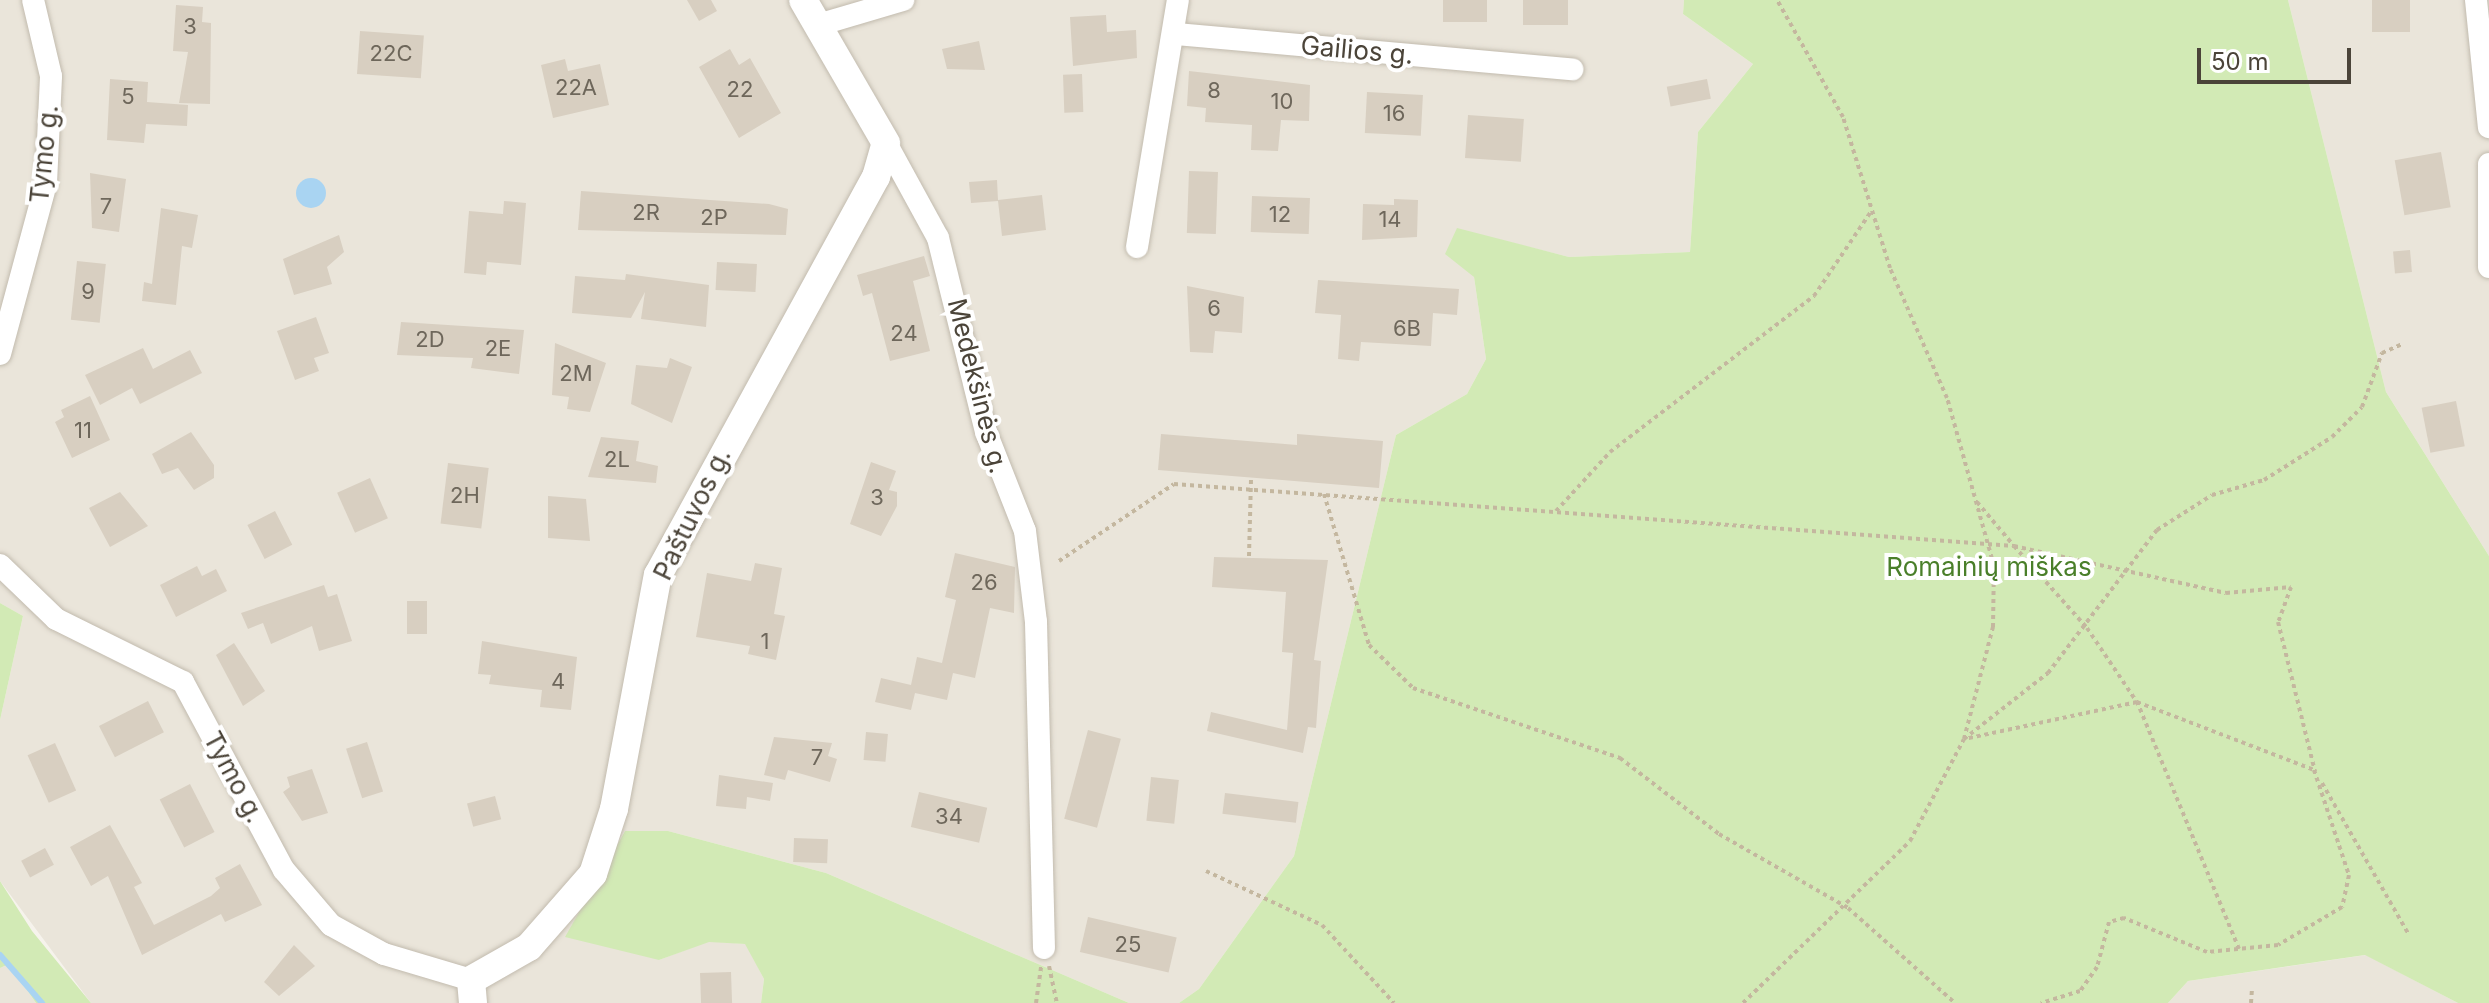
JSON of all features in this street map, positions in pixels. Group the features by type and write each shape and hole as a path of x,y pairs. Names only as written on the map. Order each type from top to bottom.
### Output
{"street":[{"name":"Tymo g.","path":"0,354 46,183 51,76 33,0"},
{"name":"Medekšinės g.","path":"803,0 938,238 986,432 1025,531 1036,622 1044,948"},
{"path":"818,25 903,0"},
{"path":"1137,247 1176,34 1178,0"},
{"path":"2476,0 2489,127"},
{"name":"Gailios g.","path":"1176,34 1572,69"},
{"name":"Paštuvos g.","path":"472,991 529,947 593,874 614,809 658,575 764,373 870,196 886,143"},
{"path":"2489,164 2489,267"},
{"name":"Tymo g.","path":"0,565 56,619 183,682 284,870 331,925 384,954 472,991"}],"path":[{"path":"1743,1003 1848,908 1910,841 1964,739 1993,627 1987,541 1947,398 1872,210 1843,117 1777,0"},
{"path":"1556,511 1610,452 1814,296 1872,210"},
{"path":"1964,739 2048,673 2130,572 2157,530 2212,495 2264,480 2332,437 2362,407 2382,353 2402,344"},
{"path":"1249,556 1251,477"},
{"path":"1059,561 1174,484 1987,541 2226,593 2291,587 2278,622 2314,770 2349,875 2342,907 2278,945 2239,950 2207,952 2117,920 2109,922 2097,967 2080,991 2041,1003"},
{"path":"1324,494 1369,645 1413,688 1620,758 1719,834 1848,908 1955,1003"},
{"path":"1975,500 2087,628 2137,702 2239,950"},
{"path":"1964,739 2137,702 2314,770 2408,933"},
{"path":"1206,871 1322,925 1394,1003"},
{"path":"1036,1003 1044,948"},
{"path":"1044,948 1057,1003"},
{"path":"2251,1003 2252,989"}],"shaded area":[{"path":"0,0 1684,0 1683,14 1753,64 1698,132 1690,252 1569,257 1457,229 1474,277 1486,359 1467,394 1396,435 1294,856 1199,989 1179,1003 1129,1003 826,873 668,831 625,831 606,860 659,960 709,941 746,944 764,979 761,1003 91,1003 0,881 0,720 23,616 0,603"},
{"path":"2288,0 2489,0 2489,556 2386,392"},
{"path":"2366,955 2458,1003 2168,1003 2188,981"},
{"path":"9,964 36,1003 0,1003 0,968"}],"green space":[{"name":"Romainių miškas","path":"1684,0 2288,0 2386,392 2489,556 2489,1003 2458,1003 2365,955 2188,981 2168,1003 1179,1003 1199,989 1294,856 1396,435 1467,394 1486,359 1474,277 1445,254 1457,228 1569,257 1690,252 1698,132 1753,64 1683,14"},
{"path":"0,603 23,616 0,720"},
{"path":"625,831 668,831 826,873 1129,1003 761,1003 764,979 745,944 709,942 659,960 565,937"},
{"path":"0,881 32,931 91,1003 36,1003 9,964 0,968"}],"water":[{"path":"311,178 322,182 326,193 322,204 311,208 300,204 296,193 300,182"}],"building":[{"path":"687,0 711,0 717,11 699,21"},
{"path":"1443,0 1487,0 1487,22 1443,22"},
{"path":"1523,0 1568,0 1568,25 1523,25"},
{"path":"2372,0 2410,0 2410,32 2372,32"},
{"path":"176,5 203,7 202,22 211,23 210,104 179,103 188,52 173,51"},
{"path":"1106,15 1107,32 1136,30 1137,58 1073,66 1070,17"},
{"path":"360,31 424,35 421,78 357,74"},
{"path":"979,41 985,70 947,69 942,49"},
{"path":"730,49 739,65 750,58 781,113 739,138 699,67"},
{"path":"565,59 568,71 600,64 609,105 553,118 541,65"},
{"path":"1189,71 1310,85 1309,121 1281,120 1278,151 1251,150 1252,125 1205,122 1206,108 1187,106"},
{"path":"1082,74 1083,112 1064,113 1063,75"},
{"path":"110,79 148,82 147,102 188,105 187,126 146,124 144,143 107,140"},
{"path":"1707,79 1711,99 1671,106 1667,87"},
{"path":"1367,92 1423,95 1421,136 1365,133"},
{"path":"1468,115 1524,119 1521,162 1465,158"},
{"path":"2441,152 2451,207 2404,215 2395,160"},
{"path":"1189,171 1218,172 1216,234 1187,233"},
{"path":"90,173 126,179 119,232 92,228"},
{"path":"997,180 998,200 1042,195 1046,230 1002,236 998,201 971,203 969,182"},
{"path":"581,191 769,204 788,209 786,235 578,230"},
{"path":"1252,196 1310,198 1309,234 1251,232"},
{"path":"1394,199 1418,200 1417,237 1362,240 1363,204 1394,205"},
{"path":"504,201 526,203 521,265 487,262 486,275 464,273 469,211 503,214"},
{"path":"161,208 198,215 192,248 182,246 176,305 142,301 144,282 152,284"},
{"path":"339,235 344,252 327,267 332,284 294,295 283,259"},
{"path":"2410,250 2412,272 2395,273 2393,251"},
{"path":"924,256 930,276 913,281 930,351 890,361 872,293 863,296 857,275"},
{"path":"77,261 106,264 100,323 71,320"},
{"path":"717,262 757,264 755,292 716,290"},
{"path":"626,274 709,285 706,327 641,319 645,292 631,318 572,313 575,276 625,280"},
{"path":"1318,280 1459,289 1457,315 1433,313 1431,346 1361,342 1359,361 1338,359 1341,315 1315,313"},
{"path":"1187,286 1244,297 1242,333 1215,331 1213,353 1190,352"},
{"path":"316,317 329,353 314,358 319,371 295,380 277,331"},
{"path":"401,322 524,330 519,374 471,368 473,358 397,355"},
{"path":"555,343 606,363 590,412 567,409 569,397 552,395"},
{"path":"143,348 153,369 190,350 202,373 140,404 132,388 100,405 85,375"},
{"path":"670,358 692,367 672,423 631,404 636,365 667,368"},
{"path":"90,396 110,440 72,458 55,422 64,417 61,410"},
{"path":"2456,401 2465,446 2430,453 2422,408"},
{"path":"191,432 214,465 214,478 194,490 178,468 162,474 152,454"},
{"path":"1161,434 1297,445 1297,434 1383,441 1379,488 1158,470"},
{"path":"601,437 639,441 636,461 658,466 656,483 588,477"},
{"path":"871,462 896,471 889,490 897,492 897,506 881,536 850,524"},
{"path":"448,463 489,468 481,529 441,524"},
{"path":"370,478 388,518 355,533 337,493"},
{"path":"120,492 148,526 110,547 89,508"},
{"path":"548,496 586,499 590,541 548,538"},
{"path":"275,511 292,545 265,559 247,525"},
{"path":"955,553 1015,567 1014,613 990,608 975,678 953,673 947,700 915,693 911,710 875,702 881,678 911,685 917,657 942,663 956,600 945,597"},
{"path":"1214,557 1328,560 1314,660 1321,661 1316,728 1308,727 1303,753 1207,731 1211,712 1287,730 1293,653 1282,652 1286,592 1212,587"},
{"path":"755,563 782,568 774,614 785,616 776,660 748,654 750,646 696,637 707,573 751,581"},
{"path":"197,566 202,576 216,569 227,591 176,617 160,585"},
{"path":"324,585 328,597 337,594 352,641 319,651 312,626 271,644 263,623 248,629 241,613"},
{"path":"407,601 427,601 427,634 407,634"},
{"path":"482,641 577,657 571,710 540,707 542,690 489,684 491,675 478,674"},
{"path":"234,643 265,691 243,706 216,655"},
{"path":"148,701 164,732 115,757 99,726"},
{"path":"1088,730 1121,739 1097,828 1064,819"},
{"path":"866,732 888,734 885,762 864,760"},
{"path":"774,737 832,743 828,756 837,759 830,782 788,770 785,780 764,775"},
{"path":"367,742 383,791 362,798 346,749"},
{"path":"55,743 76,791 49,803 28,755"},
{"path":"312,769 328,813 302,821 283,792 290,787 287,777"},
{"path":"719,775 773,783 770,801 747,797 746,809 716,806"},
{"path":"1151,777 1179,780 1174,824 1146,821"},
{"path":"190,784 215,832 184,848 160,799"},
{"path":"919,792 987,808 979,843 911,827"},
{"path":"1225,793 1298,802 1296,823 1222,814"},
{"path":"495,796 501,819 473,827 467,804"},
{"path":"110,825 142,883 134,887 154,925 211,896 220,888 215,878 240,864 262,905 225,922 221,914 142,955 108,876 91,886 70,847"},
{"path":"794,838 828,839 827,863 793,862"},
{"path":"45,848 54,865 30,877 21,861"},
{"path":"1088,917 1177,937 1169,973 1080,952"},
{"path":"294,945 315,966 279,996 264,982"},
{"path":"731,972 732,1003 701,1003 700,973"}],"waterway":[{"path":"0,955 42,1003"}]}
